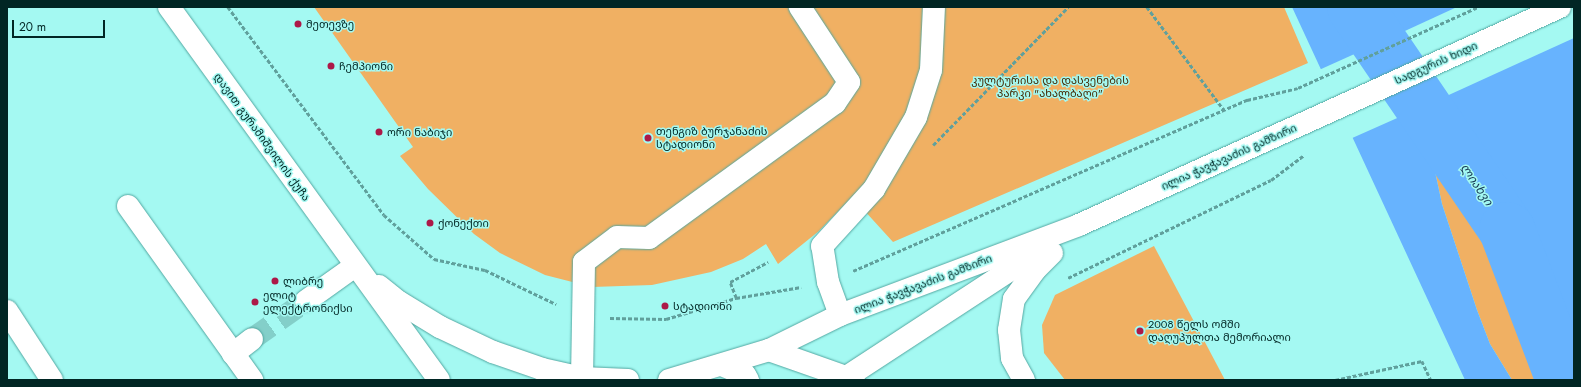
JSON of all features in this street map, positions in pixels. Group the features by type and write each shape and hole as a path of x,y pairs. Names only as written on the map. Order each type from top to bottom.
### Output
{"main road":[{"name":"დავით გურამიშვილის ქუჩა","path":"169,7 439,380"},
{"path":"582,378 584,262 617,237 649,238 835,103 849,82 800,7"},
{"path":"840,315 828,282 822,246 874,189 916,117 931,70 934,7"},
{"name":"სადგურის ხიდი","path":"1312,119 1560,7"},
{"name":"ილია ჭავჭავაძის გამზირი","path":"669,380 769,350 840,315 1079,225 1312,119"},
{"path":"128,206 252,380"},
{"path":"1024,380 1012,358 1009,330 1014,299 1035,270 1079,225"},
{"name":"ილია ჭავჭავაძის გამზირი","path":"769,350 848,379 1079,225"},
{"name":"დავით გურამიშვილის ქუჩა","path":"355,266 399,302 440,327 493,352 542,369 582,378 628,380"},
{"path":"306,301 355,266"},
{"path":"7,311 52,380"},
{"path":"233,354 252,339"},
{"path":"722,365 745,375 748,380"}],"path":[{"path":"228,7 389,220 434,259 485,270 584,318 666,319 736,298 828,282 1247,100 1298,88 1478,7"},
{"path":"928,150 1068,7"},
{"path":"1147,7 1224,110"},
{"path":"1062,281 1271,180 1311,150"},
{"path":"736,298 730,282 768,262"},
{"path":"1334,380 1422,361 1431,380"}],"green space":[{"name":"თენგიზ ბურჯანაძის სტადიონი","path":"314,7 1284,7 1308,63 893,242 852,197 819,231 778,264 766,244 743,259 711,272 652,285 592,287 545,275 500,253 474,234 428,189 400,156 413,147"},
{"path":"1337,7 1388,7 1390,19 1472,133 1500,191 1511,238 1540,297 1564,328 1574,366 1574,380 1512,380 1490,344 1477,310 1442,204 1427,134 1352,24"},
{"path":"1154,246 1225,380 1065,380 1044,353 1042,325 1055,295"}],"water":[{"path":"1292,7 1337,7 1352,24 1427,134 1442,204 1477,310 1490,344 1512,380 1465,380"},
{"path":"1388,7 1574,7 1574,367 1564,328 1520,269 1500,191 1472,133 1426,82 1407,56 1394,31"}],"pier":[{"path":"1457,7 1574,7 1574,38 1440,99 1406,57 1394,36"},
{"path":"1370,47 1413,111 1350,139 1319,70"}],"waterway":[{"name":"ლიახვი","path":"1355,7 1507,230 1564,380"}],"tunnel":[{"path":"252,339 306,301"}],"place":[{"name":"მეთევზე","path":"298,24"},
{"name":"ჩემპიონი","path":"331,66"},
{"name":"ორი ნაბიჯი","path":"379,132"},
{"name":"თენგიზ ბურჯანაძის სტადიონი","path":"648,138"},
{"name":"ქონექთი","path":"430,223"},
{"name":"ლიბრე","path":"275,281"},
{"name":"ელიტ ელექტრონიქსი","path":"255,302"},
{"name":"სტადიონი","path":"665,306"},
{"name":"2008 წელს ომში დაღუპულთა მემორიალი","path":"1140,331"}],"park label":[{"name":"კულტურისა და დასვენების პარკი \"ახალბაღი\"","path":"1050,87"}]}
